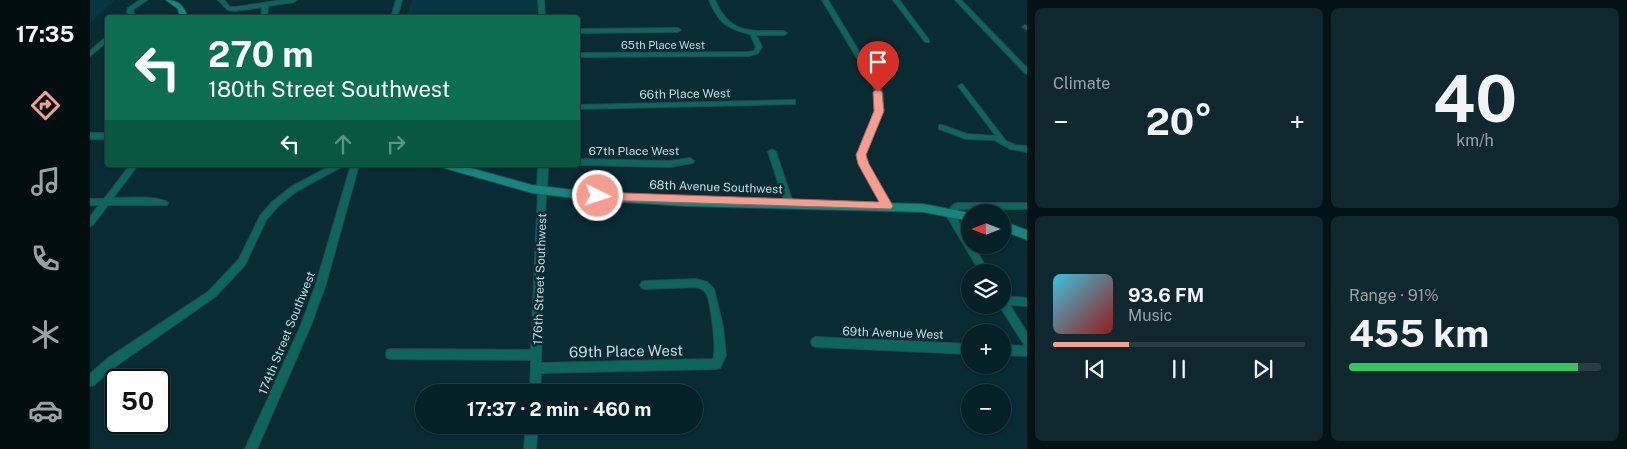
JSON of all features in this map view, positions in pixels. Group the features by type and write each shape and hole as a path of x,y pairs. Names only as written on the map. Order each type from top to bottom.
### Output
{"main road":[{"path":"170,0 181,8 183,15"},
{"name":"68th Avenue Southwest","path":"455,167 542,191 614,198 887,206 923,208 961,216"},
{"path":"1011,229 1027,235"}],"street":[{"path":"132,15 130,12 131,8 144,0"},
{"path":"221,0 228,8 265,6 294,0"},
{"path":"395,15 399,0"},
{"path":"541,0 542,15"},
{"path":"712,0 718,17 724,23 752,33 784,33"},
{"path":"825,0 873,80 878,92 879,111 861,155 887,206"},
{"path":"896,0 927,41"},
{"path":"958,0 1027,72"},
{"path":"264,15 265,6"},
{"path":"580,31 678,30"},
{"name":"65th Place West","path":"580,55 749,54 756,52 759,48 752,33"},
{"path":"90,54 105,40"},
{"path":"961,86 1004,143"},
{"name":"66th Place West","path":"580,107 793,102"},
{"path":"942,127 966,136 995,138 1013,147 1027,149"},
{"path":"90,136 105,136"},
{"path":"772,152 789,203"},
{"name":"67th Place West","path":"580,162 670,164 690,161"},
{"path":"90,222 132,167"},
{"path":"90,381 112,362 212,294 242,262 263,218 275,204 294,189 334,167"},
{"name":"174th Street Southwest","path":"252,449 306,325 320,287 354,167"},
{"name":"176th Street Southwest","path":"536,384 543,167"},
{"path":"90,202 143,201 164,203"},
{"path":"980,264 949,214 957,206 1027,206"},
{"name":"69th Place West","path":"537,368 716,364 720,355 720,346 711,292 704,285 696,283 645,285"},
{"path":"1011,301 1027,302"},
{"path":"1010,314 1027,342"},
{"name":"69th Avenue West","path":"816,342 961,349"},
{"path":"1011,350 1027,351"},
{"path":"392,354 537,354"},
{"path":"530,449 531,434"}],"shaded area":[{"path":"90,0 115,0 90,23"},
{"path":"412,0 537,0 537,15 407,15"}],"route":[{"path":"598,196 710,202 887,206 861,155 879,111 878,92"}]}
